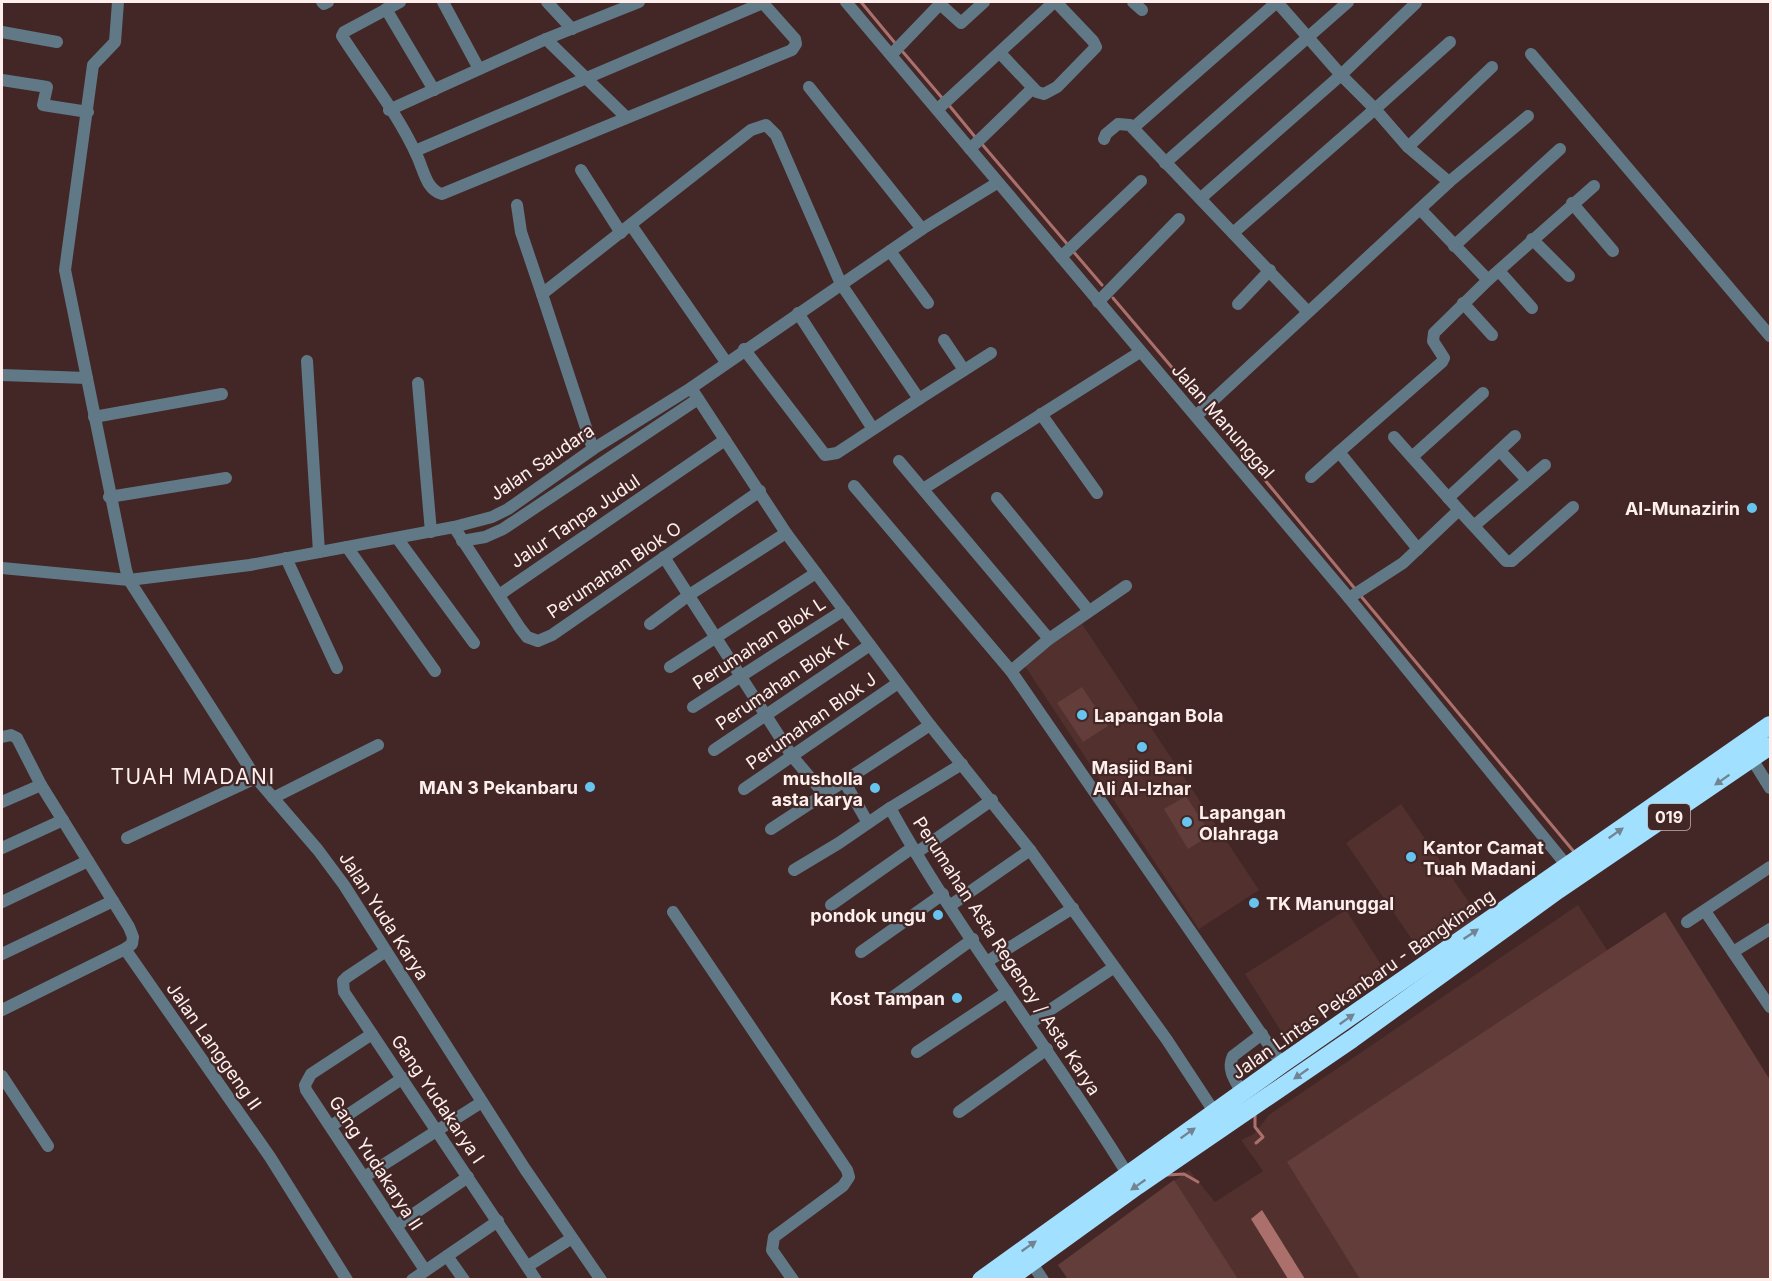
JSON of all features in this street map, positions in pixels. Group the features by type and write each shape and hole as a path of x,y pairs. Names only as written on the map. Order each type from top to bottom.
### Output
{"highway":[{"name":"Jalan Lintas Pekanbaru - Bangkinang","path":"981,1280 1282,1064 1453,956 1567,876 1770,725"},
{"name":"Jalan Lintas Pekanbaru - Bangkinang","path":"1567,876 1770,746"},
{"name":"Jalan Lintas Pekanbaru - Bangkinang","path":"1007,1280 1345,1043 1428,972"}],"street":[{"name":"Jalan Yuda Karya","path":"118,2 115,42 93,65 64,270 109,497 129,579 256,778 345,885 482,1102 601,1280"},
{"path":"322,2 324,4 328,2"},
{"path":"400,2 342,34 415,151 429,186 434,192 442,194 792,50 796,44 795,39 763,2 415,151"},
{"path":"443,2 479,69"},
{"path":"547,2 572,29"},
{"path":"389,110 572,29 619,5 639,2"},
{"name":"Jalan Manunggal","path":"846,2 939,108 997,183 1349,598 1567,876"},
{"path":"891,55 938,3 961,23 984,2"},
{"path":"939,108 1055,2 1093,41 1096,47 1050,92 1044,94 1033,88 1000,53"},
{"path":"1133,128 1277,2 1307,38 1408,147 1449,182"},
{"path":"1165,163 1348,2"},
{"path":"1201,198 1341,75 1416,3"},
{"path":"386,9 434,90"},
{"path":"2,32 57,42"},
{"path":"546,39 626,117"},
{"path":"1233,232 1450,42"},
{"path":"1531,54 1770,336"},
{"path":"1408,147 1492,66"},
{"path":"2,80 47,87 43,105 88,112"},
{"path":"809,87 922,229"},
{"path":"970,149 1033,88"},
{"path":"1196,416 1449,182 1528,116"},
{"path":"1104,139 1106,134 1118,124 1126,123 1133,128 1308,312"},
{"path":"542,294 751,130 766,125 776,135 841,284 919,399"},
{"path":"1454,246 1560,149"},
{"path":"581,170 726,362"},
{"path":"1061,257 1141,181"},
{"name":"Jalan Saudara","path":"2,568 129,579 286,558 480,522 508,509 593,449 691,388 744,349 922,229 997,183"},
{"path":"1311,477 1442,362 1444,358 1433,341 1434,333 1532,239 1594,186"},
{"path":"1572,203 1613,251"},
{"path":"517,205 520,232 593,449"},
{"path":"1420,209 1488,280"},
{"path":"1098,302 1179,219"},
{"path":"1532,239 1569,276"},
{"path":"890,251 928,303"},
{"path":"1238,304 1270,270"},
{"path":"1499,271 1532,308"},
{"path":"1463,303 1492,335"},
{"path":"798,313 873,429"},
{"path":"945,340 964,370"},
{"path":"744,349 825,455 837,453 991,353"},
{"path":"923,489 1140,352"},
{"path":"307,361 319,552"},
{"path":"2,375 87,378"},
{"path":"418,383 431,532"},
{"path":"691,388 786,533 930,725 992,800 1073,908 1113,968 1167,1040 1215,1113"},
{"path":"1412,458 1483,393"},
{"path":"94,417 222,394"},
{"name":"Jalur Tanpa Judul","path":"462,541 484,537 503,529 698,399"},
{"path":"1041,414 1097,493"},
{"path":"1448,498 1515,436"},
{"path":"1394,437 1506,561 1512,561 1574,507"},
{"name":"Jalur Tanpa Judul","path":"499,595 725,440"},
{"path":"1500,451 1527,480"},
{"path":"1339,452 1418,549"},
{"path":"899,461 1049,639"},
{"path":"1475,525 1545,465"},
{"path":"556,474 566,487"},
{"path":"109,497 226,478"},
{"path":"854,486 1011,671 1282,1064"},
{"name":"Perumahan Blok O","path":"499,595 527,637 538,640 552,635 760,491"},
{"path":"997,498 1089,612"},
{"path":"1349,598 1403,563 1459,510"},
{"path":"454,527 499,595"},
{"path":"650,624 689,595 786,533"},
{"path":"397,538 474,643"},
{"path":"347,547 435,671"},
{"path":"664,557 792,756 824,794"},
{"path":"286,558 337,668"},
{"path":"670,667 715,635 816,573"},
{"path":"1011,671 1049,639 1125,586"},
{"name":"Perumahan Blok L","path":"693,707 844,610"},
{"name":"Perumahan Blok K","path":"714,750 870,645"},
{"name":"Perumahan Blok J","path":"744,789 898,683"},
{"path":"771,829 930,725"},
{"path":"2,737 11,735 17,738 41,785 134,937 132,944 125,949 2,1010"},
{"path":"273,798 378,745"},
{"path":"1752,759 1770,788"},
{"path":"890,807 962,764"},
{"path":"127,838 256,778"},
{"path":"844,781 868,823"},
{"path":"2,802 41,785"},
{"path":"831,905 992,800"},
{"name":"Perumahan Asta Regency / Asta Karya","path":"794,870 839,843 890,807 914,851 1047,1049 1128,1175"},
{"path":"2,848 63,820"},
{"path":"951,905 1030,850"},
{"path":"2,902 88,861"},
{"path":"1687,922 1770,867"},
{"path":"861,952 943,894"},
{"path":"2,954 113,901"},
{"path":"988,962 1073,908"},
{"path":"1705,911 1733,952 1767,993 1770,1007"},
{"path":"673,912 847,1170 849,1177 843,1186 774,1237 772,1250 793,1280"},
{"path":"1733,952 1770,928"},
{"path":"890,999 973,939"},
{"name":"Jalan Langgeng II","path":"125,949 270,1157 347,1280"},
{"name":"Gang Yudakarya I","path":"386,951 343,981 344,992 536,1280"},
{"path":"1029,1024 1113,968"},
{"path":"917,1052 1007,992"},
{"name":"Gang Yudakarya II","path":"372,1034 311,1074 305,1085 306,1090 425,1270"},
{"path":"1243,1094 1232,1074 1231,1061 1233,1056 1262,1034"},
{"path":"958,1112 1047,1049"},
{"path":"2,1076 48,1146"},
{"path":"331,1126 403,1078"},
{"path":"364,1177 482,1102"},
{"path":"396,1226 468,1177"},
{"path":"412,1280 498,1221"},
{"path":"528,1266 572,1238"},
{"path":"447,1256 464,1280"},
{"path":"1031,1262 1043,1280"}],"shaded area":[{"path":"1082,624 1259,890 1199,929 1023,663"},
{"name":"Lapangan Bola","path":"1082,687 1108,726 1083,742 1057,703"},
{"name":"Lapangan Olahraga","path":"1186,796 1211,835 1188,849 1164,809"},
{"path":"1401,804 1479,917 1422,954 1346,843"},
{"path":"1578,905 1770,1203 1770,1279 1068,1280 1058,1265 1189,1170 1215,1202 1263,1171 1241,1140 1254,1134 1269,1115"},
{"path":"1346,910 1387,974 1286,1039 1245,974"},
{"path":"1665,912 1770,1080 1770,1279 1360,1279 1287,1162"},
{"path":"1174,1180 1238,1279 1068,1279 1058,1265"},
{"path":"1262,1210 1305,1279 1288,1279 1251,1219"}],"waterway":[{"path":"861,2 895,43"},
{"path":"903,52 943,99"},
{"path":"948,104 976,138"},
{"path":"981,143 1068,245"},
{"path":"1072,250 1102,285"},
{"path":"1113,298 1203,404"},
{"path":"1216,421 1356,590"},
{"path":"1360,595 1575,853"},
{"path":"1255,1114 1255,1127 1263,1137 1256,1143"},
{"path":"1167,1175 1184,1174 1198,1182"}],"place":[{"name":"Al-Munazirin","path":"1752,508"},
{"name":"Lapangan Bola","path":"1082,715"},
{"name":"Masjid Bani Ali Al-Izhar","path":"1142,747"},
{"name":"MAN 3 Pekanbaru","path":"590,787"},
{"name":"musholla asta karya","path":"875,788"},
{"name":"Lapangan Olahraga","path":"1187,822"},
{"name":"Kantor Camat Tuah Madani","path":"1411,857"},
{"name":"TK Manunggal","path":"1254,903"},
{"name":"pondok ungu","path":"938,915"},
{"name":"Kost Tampan","path":"957,998"}],"district":[{"name":"TUAH MADANI","path":"193,776"}]}
